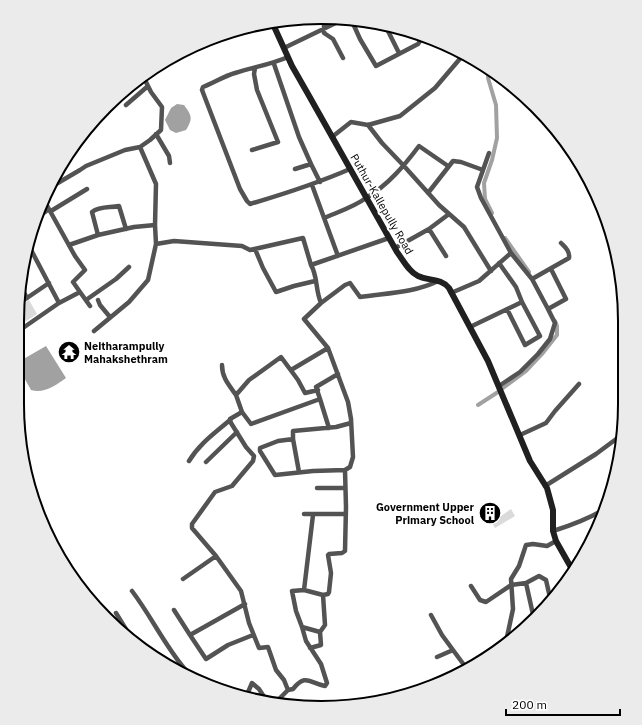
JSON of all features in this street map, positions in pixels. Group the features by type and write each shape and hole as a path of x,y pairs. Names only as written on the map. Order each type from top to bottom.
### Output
{"main road":[{"name":"Puthur-Kallepully Road","path":"275,28 288,58 395,248 416,276 446,284 451,292 488,361 530,461 545,486 553,510 553,531 556,541 570,566"}],"street":[{"path":"324,24 324,33 333,39 343,58"},
{"path":"284,48 333,25"},
{"path":"354,26 376,66 418,44 420,41"},
{"path":"388,32 399,53"},
{"path":"288,58 274,64 223,77 203,87 202,90 240,188 247,201 250,204 312,185 350,170"},
{"path":"332,137 351,122 368,125 400,116 435,88 460,59"},
{"path":"274,64 299,137 320,182"},
{"path":"252,150 278,142 257,90 254,74 255,68"},
{"path":"59,182 86,166 124,150 140,146 150,140 160,130 162,107 146,81"},
{"path":"126,105 148,86"},
{"path":"368,125 382,143 428,193 464,227 491,271"},
{"path":"156,134 169,156 170,163"},
{"path":"94,331 129,302 148,280 156,244 156,184 140,146"},
{"path":"324,218 366,198 394,176 404,166 419,146 448,166"},
{"path":"489,153 477,187 481,198 511,253 532,279 555,323 550,339 520,372 499,386"},
{"path":"428,193 453,161 461,162 483,170"},
{"path":"295,169 311,164"},
{"path":"312,185 338,256"},
{"path":"45,212 87,189"},
{"path":"47,206 69,246 85,270 73,282 90,306"},
{"path":"98,235 92,212 98,208 119,206 126,229"},
{"path":"395,248 429,229 449,214"},
{"path":"69,246 98,235 155,224"},
{"path":"429,229 446,256"},
{"path":"156,244 174,241 242,246 250,250 303,238 316,277 315,281 317,292 321,303"},
{"path":"311,265 389,238"},
{"path":"532,279 570,257 567,248 561,243"},
{"path":"255,249 276,292 315,281"},
{"path":"32,252 60,303"},
{"path":"451,292 479,281 511,253"},
{"path":"500,264 516,286 522,302 540,336 525,345 507,309"},
{"path":"86,300 116,279 129,266"},
{"path":"548,309 566,299 551,269"},
{"path":"293,439 278,441 260,448 260,451 275,475 299,472 345,470 350,467 353,457 348,402 328,348 304,319 321,303 350,283 360,297 403,292 438,281"},
{"path":"27,298 49,283"},
{"path":"24,327 60,303 80,292"},
{"path":"98,300 100,305 110,317"},
{"path":"470,327 522,302"},
{"path":"291,370 328,348"},
{"path":"236,395 249,380 281,357 305,393 317,390"},
{"path":"222,366 224,378 236,395 242,412 251,424 320,399"},
{"path":"329,428 316,387 338,374"},
{"path":"520,435 546,423 554,411 579,384"},
{"path":"189,461 195,452 209,438 230,419 242,412"},
{"path":"230,420 246,447 254,456 253,461 232,486 215,492 192,524 192,528 216,556 241,591 253,635 259,648 268,647 276,670 284,680 288,690"},
{"path":"299,472 293,431 329,428 351,423"},
{"path":"206,462 237,432"},
{"path":"545,486 596,454 615,440"},
{"path":"280,698 288,690 293,689 302,681 308,680 322,686 325,686 327,683 321,664 306,641 296,611 292,591 304,590 323,595 328,594 329,592 331,573 328,555 342,553 345,551 345,470"},
{"path":"317,488 345,488"},
{"path":"304,514 346,514"},
{"path":"553,531 576,524 597,514"},
{"path":"304,590 313,515"},
{"path":"507,635 513,609 510,579 519,566 526,545 533,544 547,546 556,541"},
{"path":"183,579 216,556"},
{"path":"471,586 480,600 486,602 511,585 526,583 539,576 546,580 549,595"},
{"path":"526,583 533,612"},
{"path":"132,591 144,606 180,665"},
{"path":"310,648 321,645 320,632 325,625 323,595"},
{"path":"190,634 244,604"},
{"path":"174,610 206,659 228,645 253,635"},
{"path":"116,613 122,624"},
{"path":"432,615 442,635 464,664"},
{"path":"302,627 320,632"},
{"path":"437,657 453,650"},
{"path":"248,692 252,683 263,695"}],"shaded area":[{"path":"177,104 184,105 189,112 191,120 186,130 176,133 170,130 165,120 171,108"},
{"path":"29,300 37,314 24,322 24,321 25,303"},
{"path":"46,346 66,378 45,390 31,390 24,378 24,359"},
{"path":"511,509 515,516 495,528 490,519 499,513 501,516"}],"waterway":[{"path":"488,75 496,105 497,138 492,160 484,183 485,199 492,213"},
{"path":"505,238 529,272"},
{"path":"503,388 526,371 557,335 557,326 555,321"},
{"path":"478,405 498,392"}],"place":[{"name":"Neitharampully Mahakshethram","path":"69,352"},
{"name":"Government Upper Primary School","path":"490,513"}]}
